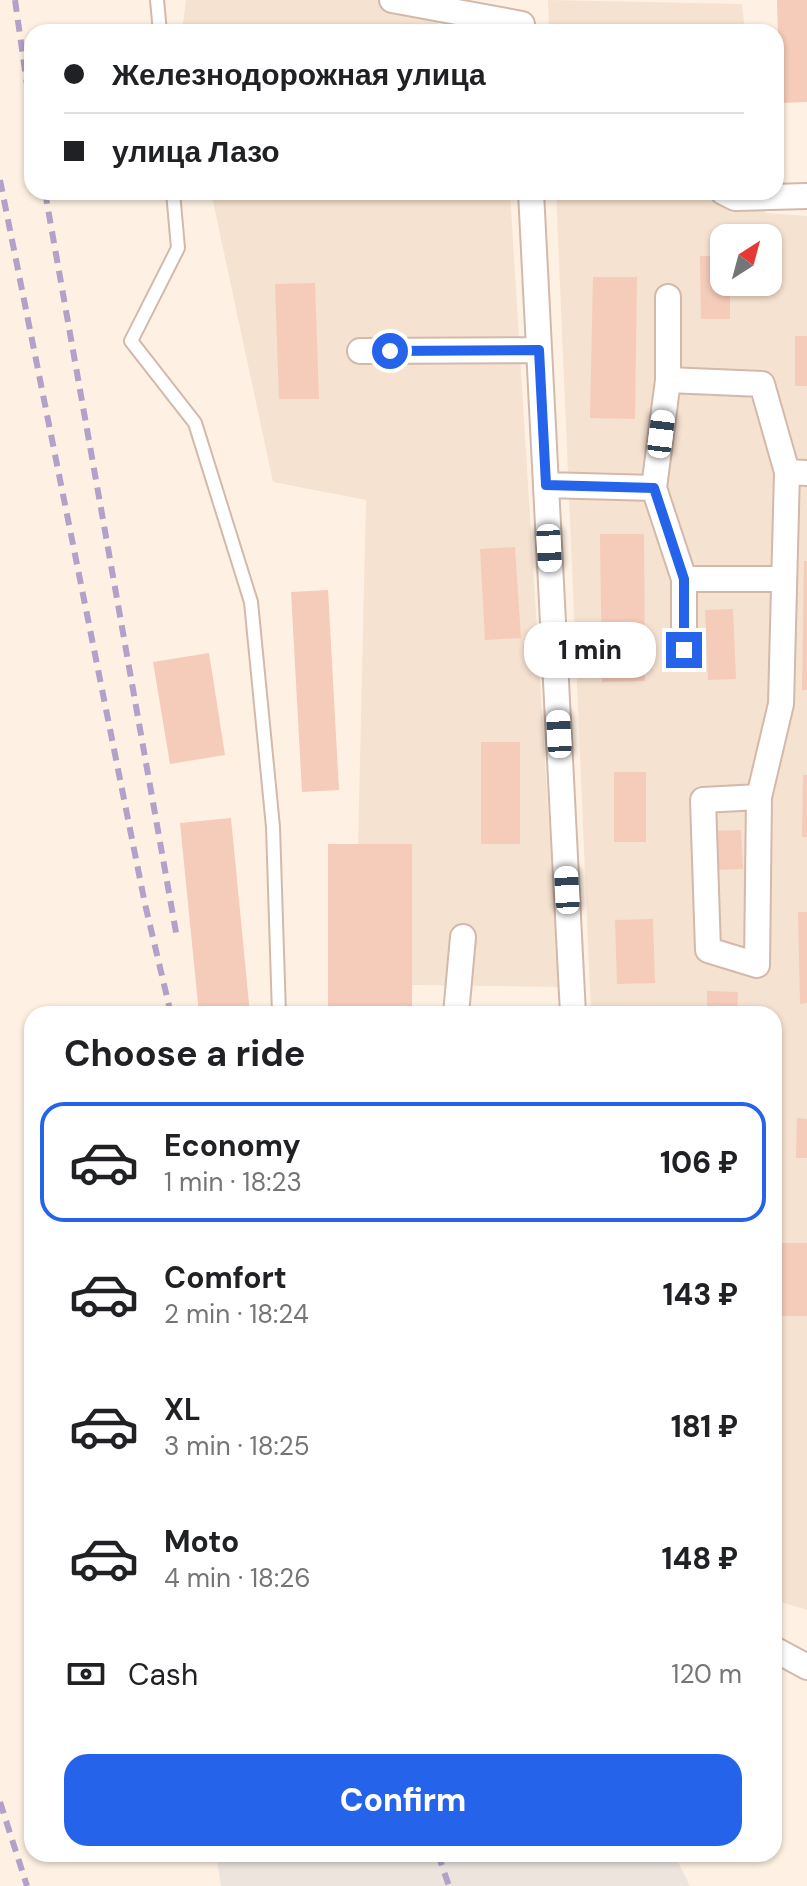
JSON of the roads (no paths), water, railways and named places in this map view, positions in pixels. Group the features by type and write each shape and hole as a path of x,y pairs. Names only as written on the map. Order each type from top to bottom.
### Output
{"street":[{"path":"392,0 522,24"},
{"path":"784,197 807,196"},
{"path":"531,200 573,1006"},
{"path":"668,297 668,380 654,488 684,579 684,650"},
{"path":"360,351 539,350"},
{"path":"668,380 762,384 797,473 784,579 781,704 759,797 757,965 708,950 703,800 759,797"},
{"path":"546,485 654,488"},
{"path":"684,579 784,579"},
{"path":"457,1006 463,937"},
{"path":"782,1653 807,1667"}],"lane":[{"path":"157,0 159,24"},
{"path":"174,200 178,248 131,341 195,423 251,602 273,827 279,1006"}],"railway":[{"path":"15,0 24,64"},
{"path":"0,180 145,904 169,1006"},
{"path":"46,200 177,938"},
{"path":"0,1802 27,1886"},
{"path":"441,1862 449,1886"}]}
